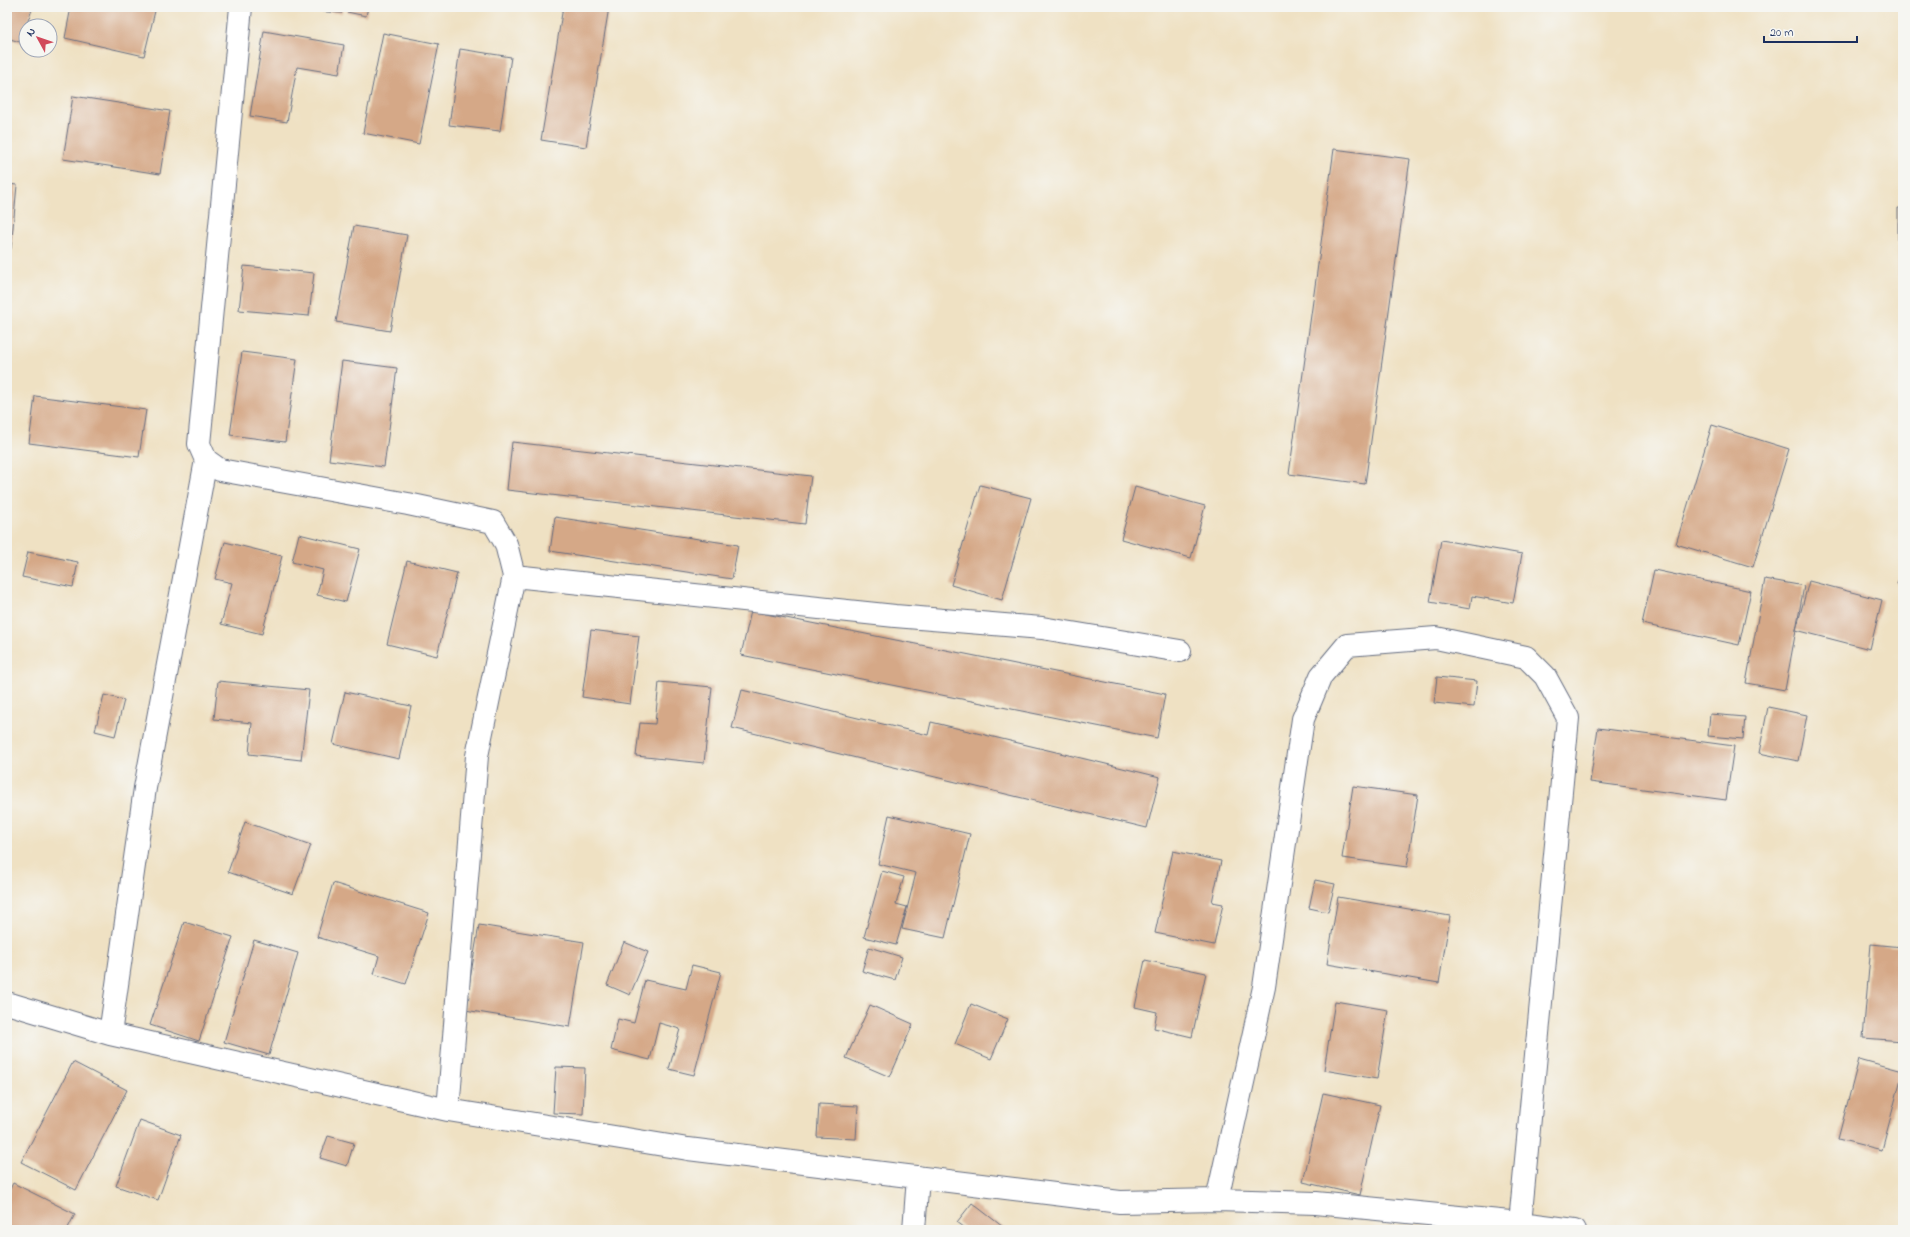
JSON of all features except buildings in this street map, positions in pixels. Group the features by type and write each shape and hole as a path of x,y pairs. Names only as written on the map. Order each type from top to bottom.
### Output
{"street":[{"path":"241,7 199,444 206,460 220,470 408,504 493,522 506,544 514,576 477,756 448,1110"},
{"path":"110,1034 145,788 206,460"},
{"path":"514,576 895,616 1042,628 1180,651"},
{"path":"1217,1200 1264,987 1303,719 1321,676 1347,645 1436,638 1526,657 1545,676 1568,718 1520,1226"},
{"path":"7,1003 110,1034 448,1110 688,1149 1120,1202 1217,1200 1316,1203 1520,1226 1575,1230"},
{"path":"914,1230 918,1177"}]}
